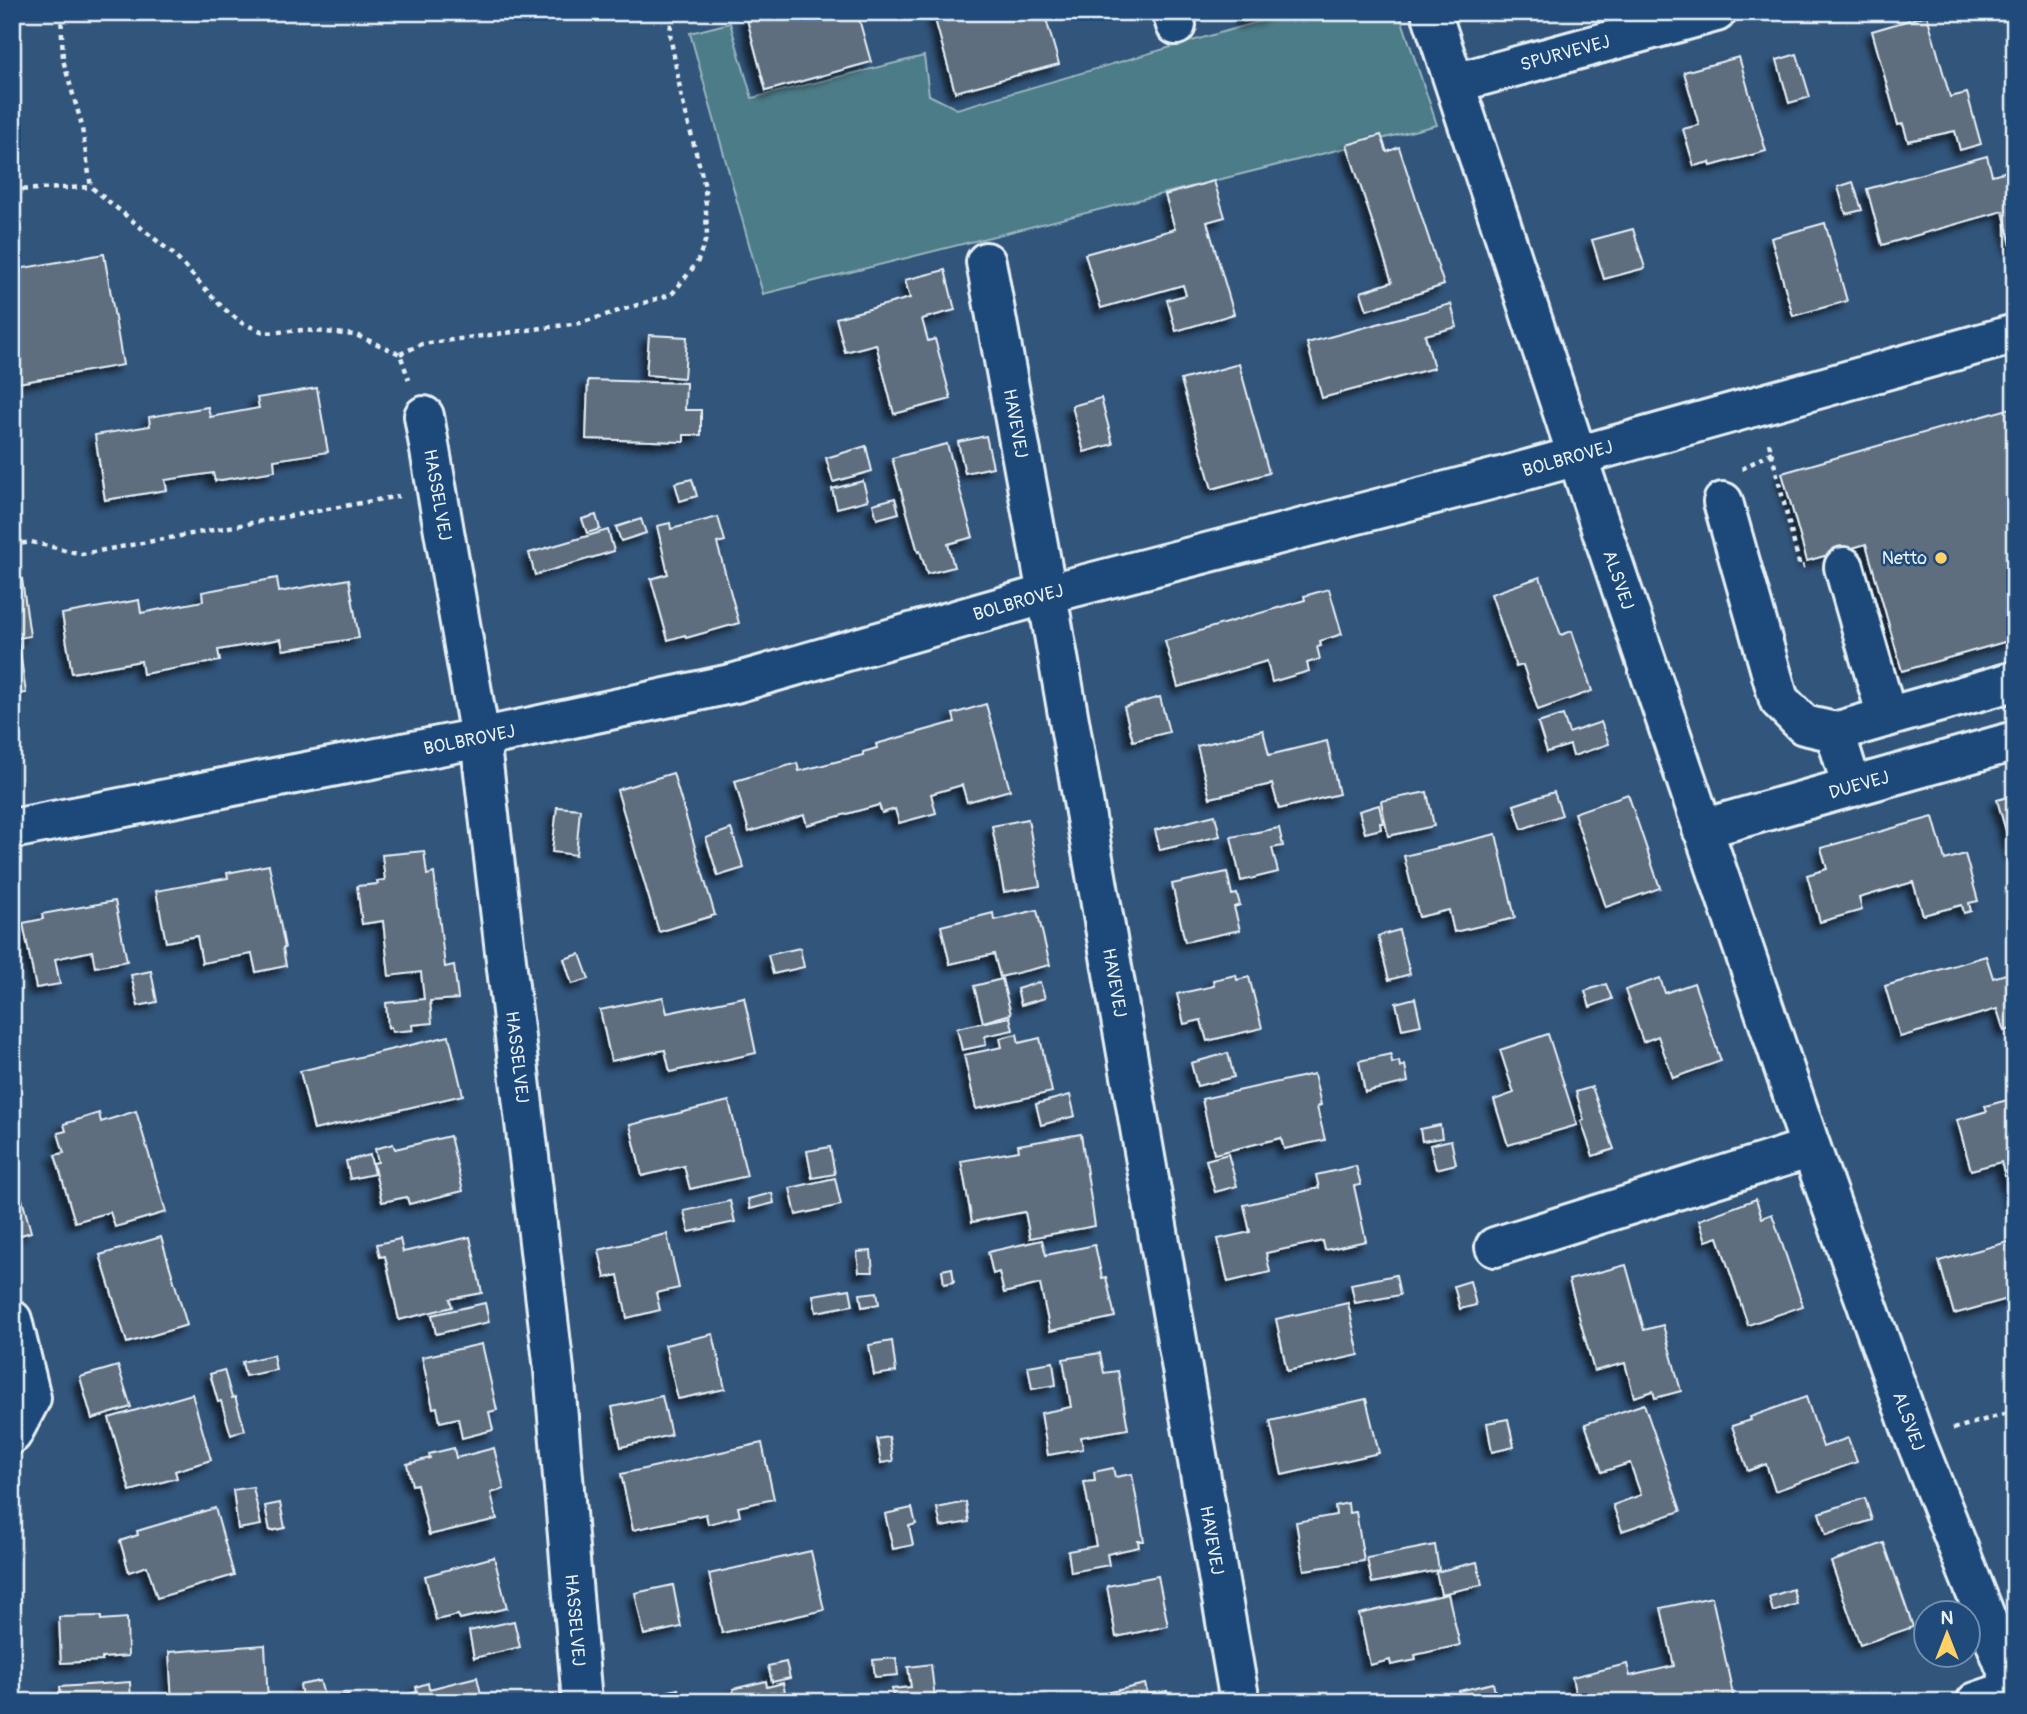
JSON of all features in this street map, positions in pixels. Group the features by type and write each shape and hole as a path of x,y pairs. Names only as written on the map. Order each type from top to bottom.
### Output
{"street":[{"name":"ALSVEJ","path":"1431,12 1702,829 1811,1148 1915,1439 2015,1690"},
{"name":"SPURVEVEJ","path":"1455,83 1716,12"},
{"name":"HAVEVEJ","path":"986,262 1047,594 1240,1702"},
{"name":"BOLBROVEJ","path":"12,829 480,738 735,683 1047,594 1578,456 2015,334"},
{"name":"HASSELVEJ","path":"424,416 480,738 554,1370 582,1702"},
{"path":"1723,502 1779,700 1804,725 1835,732 2015,681"},
{"path":"1844,567 1887,717"},
{"path":"1835,732 1852,787"},
{"name":"DUEVEJ","path":"1702,829 2015,741"},
{"path":"1495,1247 1811,1148"},
{"path":"12,1320 31,1398 12,1434"},
{"path":"1976,1702 2015,1690"}],"path":[{"path":"61,12 63,60 81,122 91,187"},
{"path":"12,190 91,187 172,253 223,308 242,323 266,333 303,330 356,335 400,354 422,344 580,323 672,293 696,263 707,236 705,187 682,99 670,35 672,12"},
{"path":"400,354 416,403 424,416"},
{"path":"1760,405 1800,567 1834,558 1844,567"},
{"path":"12,545 31,542 82,554 438,489"},
{"path":"1915,1439 2015,1411"}],"green space":[{"path":"1292,12 1399,12 1437,125 763,294 690,33 730,23 752,98 924,56 929,95 957,109"}],"building":[{"path":"745,12 857,12 871,62 766,91"},
{"path":"933,12 1044,12 1059,64 955,92"},
{"path":"1241,12 1272,12 1272,14 1244,21"},
{"path":"1927,15 1950,97 1967,93 1981,144 1960,150 1955,131 1908,141 1903,124 1898,125 1872,31"},
{"path":"1797,54 1810,97 1789,103 1777,60"},
{"path":"1739,57 1766,151 1711,166 1710,162 1694,166 1683,129 1699,125 1684,72"},
{"path":"1381,135 1387,152 1399,147 1444,285 1367,310 1361,292 1392,282 1347,145"},
{"path":"1987,156 1992,175 2015,169 2015,250 2012,250 2003,211 1882,245 1867,189"},
{"path":"1214,181 1225,217 1207,222 1234,314 1176,331 1167,300 1186,295 1183,285 1101,308 1085,254 1175,229 1165,195"},
{"path":"1853,182 1862,210 1846,214 1838,187"},
{"path":"1825,223 1847,301 1793,316 1771,238"},
{"path":"1633,229 1645,268 1604,279 1592,240"},
{"path":"104,254 123,365 12,384 12,270"},
{"path":"945,270 955,310 922,319 928,341 935,339 951,399 894,414 876,344 845,352 836,318 910,298 905,280"},
{"path":"1451,304 1457,327 1425,335 1434,368 1322,398 1307,343"},
{"path":"649,335 687,337 684,378 646,375"},
{"path":"1239,364 1269,473 1212,489 1181,380"},
{"path":"588,380 686,383 685,410 701,410 701,435 684,435 684,442 586,439"},
{"path":"317,388 328,452 274,460 275,471 215,481 213,473 165,480 167,490 105,500 95,435 150,426 149,417 208,407 210,417 259,408 257,398"},
{"path":"1101,398 1113,444 1084,452 1072,406"},
{"path":"2015,407 2015,639 1902,671 1866,544 1807,561 1782,473"},
{"path":"986,436 993,467 965,473 958,442"},
{"path":"947,444 973,537 948,544 954,567 927,574 920,551 918,552 892,458"},
{"path":"866,446 872,471 833,482 826,458"},
{"path":"692,479 697,496 680,501 675,483"},
{"path":"863,481 868,500 837,508 832,489"},
{"path":"895,498 899,513 877,519 873,504"},
{"path":"596,515 600,529 587,533 582,519"},
{"path":"718,517 725,541 717,543 739,623 686,638 685,635 668,640 651,579 668,574 657,526 670,523 671,529"},
{"path":"641,519 646,533 621,541 616,527"},
{"path":"608,530 614,551 535,575 529,553"},
{"path":"1540,577 1561,635 1572,631 1592,691 1538,710 1523,665 1516,667 1491,594"},
{"path":"277,578 279,592 349,579 359,638 283,650 281,639 218,650 220,661 143,674 141,661 72,673 62,614 139,600 141,613 203,601 202,592"},
{"path":"22,579 30,636 18,638 26,693 12,695 12,580"},
{"path":"1329,589 1342,634 1320,641 1321,646 1317,647 1320,659 1307,663 1309,671 1272,682 1267,661 1178,687 1165,641 1305,600 1304,596"},
{"path":"1160,697 1169,732 1133,741 1124,707"},
{"path":"986,704 1010,790 967,802 962,785 931,794 936,813 899,823 895,809 882,813 879,805 807,825 804,815 749,832 735,781 797,763 799,771 863,755 863,752 877,748 876,744 955,722 953,714"},
{"path":"1563,715 1569,733 1601,722 1609,744 1573,756 1570,745 1547,752 1538,723"},
{"path":"1263,730 1269,755 1327,741 1339,794 1279,809 1272,784 1210,798 1197,746"},
{"path":"673,773 715,915 659,932 617,790"},
{"path":"1427,792 1434,826 1388,836 1381,801"},
{"path":"1554,792 1562,815 1522,829 1514,805"},
{"path":"1628,794 1660,888 1606,907 1574,813"},
{"path":"2015,795 2015,854 2013,855 1997,800"},
{"path":"1379,805 1383,823 1380,823 1381,829 1365,833 1359,811"},
{"path":"557,807 580,809 576,855 552,852"},
{"path":"1215,815 1220,836 1160,850 1155,830"},
{"path":"1933,817 1945,860 1965,854 1978,901 1969,903 1971,911 1964,913 1962,905 1923,915 1913,882 1859,898 1862,910 1820,922 1807,875 1827,869 1821,848"},
{"path":"1028,819 1040,886 1004,892 992,826"},
{"path":"1279,828 1283,846 1272,848 1278,872 1241,881 1231,837"},
{"path":"731,829 744,868 718,876 706,838"},
{"path":"1496,834 1515,918 1454,932 1449,910 1419,917 1404,856"},
{"path":"424,851 427,875 434,873 445,967 454,965 458,999 430,1001 432,1023 412,1025 413,1030 392,1032 391,1027 388,1028 386,1003 424,999 421,972 389,976 383,921 362,924 357,886 378,884 377,881 385,880 382,855"},
{"path":"269,865 286,966 256,972 252,954 202,963 197,936 166,942 156,891 228,878 227,873"},
{"path":"1227,872 1232,895 1237,894 1240,905 1234,907 1240,930 1185,942 1172,884"},
{"path":"115,901 127,961 95,967 92,951 55,959 60,984 36,988 23,923 43,919 42,914"},
{"path":"1037,910 1050,965 1000,977 994,954 950,964 941,926 993,913 994,920"},
{"path":"1399,930 1410,974 1389,980 1378,936"},
{"path":"800,948 804,967 773,974 768,955"},
{"path":"580,954 589,979 572,984 564,959"},
{"path":"1986,956 1993,978 2015,971 2015,1028 2004,1031 1997,1009 1900,1037 1885,986"},
{"path":"151,971 157,1002 138,1006 131,975"},
{"path":"1236,975 1237,980 1249,977 1262,1028 1207,1041 1201,1020 1184,1024 1177,994 1214,986 1213,980"},
{"path":"1660,978 1665,993 1694,983 1721,1061 1673,1078 1658,1036 1643,1042 1625,990"},
{"path":"1002,979 1011,1014 983,1022 974,986"},
{"path":"1040,982 1045,998 1021,1005 1017,989"},
{"path":"1606,984 1612,999 1590,1007 1585,991"},
{"path":"663,997 667,1013 744,997 756,1053 670,1072 665,1050 611,1061 600,1010"},
{"path":"1415,998 1421,1025 1402,1029 1396,1003"},
{"path":"1010,1017 1013,1030 985,1036 986,1045 962,1050 957,1028"},
{"path":"1017,1034 1019,1043 1040,1038 1052,1092 976,1109 964,1055 1002,1047 1000,1038"},
{"path":"1548,1034 1577,1125 1508,1145 1494,1100 1514,1093 1500,1050"},
{"path":"449,1036 463,1095 314,1130 300,1071"},
{"path":"1228,1053 1234,1077 1197,1086 1191,1063"},
{"path":"1391,1054 1392,1063 1399,1061 1400,1067 1405,1065 1408,1082 1365,1092 1359,1061"},
{"path":"1314,1074 1321,1105 1317,1107 1325,1140 1284,1149 1281,1138 1214,1154 1202,1099"},
{"path":"1592,1087 1614,1149 1593,1156 1581,1121 1584,1120 1576,1092"},
{"path":"1070,1095 1075,1116 1041,1125 1036,1104"},
{"path":"2015,1098 2015,1210 2001,1162 1971,1170 1957,1120 1987,1111 1985,1106"},
{"path":"729,1101 747,1176 690,1189 684,1166 642,1176 630,1125"},
{"path":"136,1111 166,1212 115,1227 110,1212 75,1222 55,1155 64,1153 58,1133 66,1131 64,1124 99,1113 101,1122"},
{"path":"1440,1125 1442,1138 1422,1141 1420,1129"},
{"path":"1081,1134 1095,1226 1030,1238 1025,1212 972,1222 961,1161 1019,1151 1018,1145"},
{"path":"450,1136 463,1191 409,1204 407,1197 382,1202 373,1163 378,1162 375,1149 393,1144 395,1149"},
{"path":"1451,1140 1456,1164 1436,1169 1430,1145"},
{"path":"830,1147 835,1174 812,1178 807,1151"},
{"path":"1228,1154 1237,1186 1215,1192 1206,1160"},
{"path":"370,1155 374,1174 350,1179 346,1161"},
{"path":"1356,1166 1361,1185 1354,1186 1366,1241 1325,1250 1323,1241 1266,1253 1270,1272 1228,1282 1218,1239 1250,1232 1244,1205 1319,1188 1316,1175"},
{"path":"835,1178 841,1205 796,1215 790,1188"},
{"path":"772,1193 774,1203 750,1209 748,1199"},
{"path":"22,1199 31,1232 14,1237 19,1255 12,1257 12,1202"},
{"path":"1756,1199 1762,1218 1772,1214 1803,1306 1748,1325 1718,1237 1706,1241 1699,1220"},
{"path":"730,1201 735,1222 689,1232 684,1211"},
{"path":"667,1234 679,1288 656,1293 660,1310 627,1318 618,1275 605,1278 599,1250"},
{"path":"161,1237 187,1325 127,1343 100,1255"},
{"path":"470,1237 482,1293 450,1299 452,1307 399,1320 385,1256 380,1257 377,1244 400,1239 403,1252"},
{"path":"1042,1240 1046,1255 1095,1245 1115,1317 1050,1331 1040,1284 1004,1293 999,1272 993,1274 988,1252"},
{"path":"2015,1240 2015,1297 1954,1314 1939,1261"},
{"path":"871,1251 873,1272 859,1272 857,1252"},
{"path":"1626,1265 1644,1330 1663,1325 1681,1391 1655,1398 1653,1391 1634,1397 1625,1363 1594,1371 1569,1280"},
{"path":"952,1268 954,1282 944,1284 942,1270"},
{"path":"1396,1275 1400,1295 1355,1303 1351,1284"},
{"path":"1470,1281 1476,1305 1460,1309 1454,1286"},
{"path":"850,1289 853,1305 816,1312 813,1295"},
{"path":"877,1292 879,1304 862,1307 860,1294"},
{"path":"485,1303 489,1322 436,1334 432,1315"},
{"path":"1348,1303 1359,1355 1287,1371 1276,1319"},
{"path":"713,1334 725,1389 678,1399 665,1345"},
{"path":"892,1341 896,1372 874,1375 869,1345"},
{"path":"482,1344 497,1410 489,1412 493,1430 462,1438 458,1418 440,1422 437,1407 433,1408 422,1357"},
{"path":"1100,1353 1104,1373 1118,1371 1128,1429 1081,1437 1083,1449 1048,1455 1041,1413 1071,1407 1063,1359"},
{"path":"273,1355 276,1370 245,1376 242,1362"},
{"path":"1053,1362 1056,1385 1032,1389 1028,1366"},
{"path":"118,1366 131,1407 92,1419 80,1377"},
{"path":"224,1370 245,1430 231,1435 210,1374"},
{"path":"192,1394 211,1460 175,1471 177,1478 130,1491 109,1418"},
{"path":"662,1396 671,1435 621,1447 612,1407"},
{"path":"1806,1397 1823,1447 1848,1438 1857,1462 1775,1491 1766,1464 1748,1471 1732,1426"},
{"path":"1366,1399 1379,1453 1282,1475 1270,1421"},
{"path":"1644,1404 1681,1511 1622,1531 1613,1505 1641,1495 1630,1463 1602,1472 1585,1424"},
{"path":"1508,1419 1514,1447 1492,1452 1487,1423"},
{"path":"889,1437 893,1461 881,1463 877,1439"},
{"path":"762,1443 774,1499 738,1507 740,1516 708,1524 706,1514 633,1530 621,1474"},
{"path":"454,1448 456,1458 494,1448 504,1489 491,1493 497,1519 429,1535 417,1484 412,1485 407,1464 430,1458 429,1454"},
{"path":"1113,1468 1115,1477 1132,1474 1144,1541 1138,1541 1139,1547 1107,1554 1109,1565 1071,1572 1068,1551 1096,1546 1084,1482 1095,1481 1094,1472"},
{"path":"253,1487 261,1525 238,1529 233,1490"},
{"path":"1865,1498 1872,1520 1826,1535 1819,1513"},
{"path":"966,1502 969,1522 941,1527 937,1508"},
{"path":"280,1503 285,1528 270,1531 265,1506"},
{"path":"1348,1503 1349,1513 1356,1512 1364,1561 1304,1570 1296,1522 1336,1515 1335,1506"},
{"path":"215,1508 234,1575 157,1598 147,1566 129,1572 120,1541 138,1535 137,1531"},
{"path":"912,1508 916,1524 909,1526 913,1545 893,1549 885,1514"},
{"path":"1884,1543 1912,1627 1860,1645 1831,1562"},
{"path":"1435,1545 1439,1570 1372,1583 1367,1558"},
{"path":"811,1551 824,1610 722,1633 709,1574"},
{"path":"494,1557 507,1608 460,1619 458,1615 436,1620 425,1576"},
{"path":"1477,1562 1482,1585 1441,1594 1436,1572"},
{"path":"1158,1576 1168,1626 1116,1637 1107,1586"},
{"path":"673,1585 681,1627 644,1635 635,1593"},
{"path":"1793,1589 1797,1604 1773,1612 1769,1597"},
{"path":"1448,1594 1460,1645 1415,1655 1416,1660 1391,1665 1390,1660 1370,1665 1359,1614"},
{"path":"1712,1597 1734,1699 1721,1702 1577,1702 1572,1677 1627,1664 1630,1676 1674,1666 1661,1608"},
{"path":"101,1616 101,1620 127,1618 128,1656 102,1658 102,1661 61,1663 59,1617"},
{"path":"514,1621 520,1647 474,1658 469,1631"},
{"path":"265,1645 268,1702 172,1702 169,1652"},
{"path":"896,1658 898,1675 875,1677 873,1660"},
{"path":"786,1662 790,1678 772,1682 768,1666"},
{"path":"931,1664 935,1699 954,1696 955,1702 894,1702 892,1689 911,1687 908,1667"},
{"path":"477,1677 483,1702 376,1702 417,1692 416,1687 428,1683 429,1689"},
{"path":"320,1681 325,1699 348,1694 350,1702 303,1702 300,1685"},
{"path":"766,1681 767,1687 783,1683 787,1702 700,1702 734,1694 733,1689"},
{"path":"130,1682 131,1702 61,1702 60,1687"},
{"path":"1493,1683 1497,1702 1461,1702 1459,1691"},
{"path":"1145,1684 1148,1695 1167,1691 1169,1702 1068,1702"},
{"path":"678,1689 682,1702 641,1702 640,1698"}],"place":[{"name":"Netto","path":"1941,558"}]}
